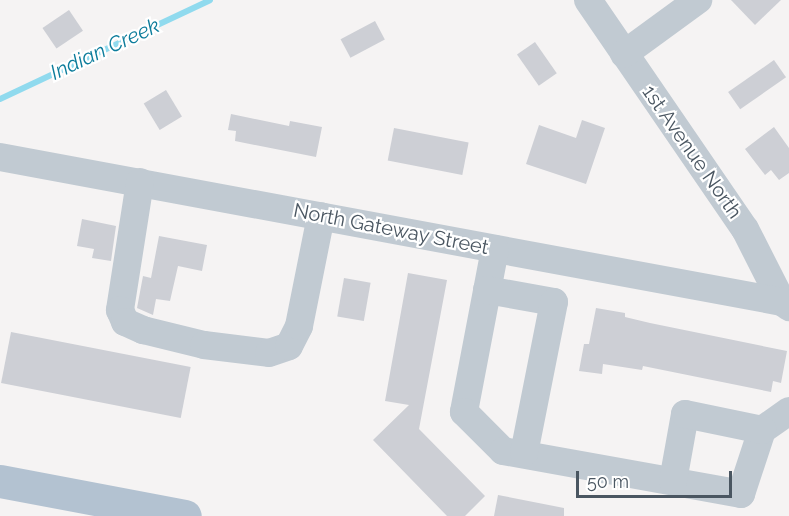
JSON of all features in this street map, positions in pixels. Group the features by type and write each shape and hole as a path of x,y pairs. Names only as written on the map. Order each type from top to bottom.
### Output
{"main road":[{"path":"0,481 185,516"}],"street":[{"name":"1st Avenue North","path":"588,0 745,229 785,304"},
{"path":"624,54 698,0"},
{"name":"North Gateway Street","path":"0,157 785,304"},
{"path":"140,183 120,310 124,322 143,330 204,345 269,353 289,346 299,326 308,294 321,216"},
{"path":"495,249 464,412 503,451 741,494 762,430 789,411"},
{"path":"487,290 554,302 524,453"},
{"path":"673,481 685,414 762,430"}],"building":[{"path":"731,0 781,0 755,25"},
{"path":"69,10 83,31 56,49 42,28"},
{"path":"375,21 385,40 350,58 341,39"},
{"path":"535,42 557,73 539,86 517,55"},
{"path":"774,60 786,77 740,109 728,92"},
{"path":"166,90 182,117 160,130 144,103"},
{"path":"231,114 289,126 290,121 322,127 316,157 235,141 236,131 228,130"},
{"path":"582,120 605,128 586,184 526,164 539,125 576,138"},
{"path":"774,127 789,148 789,173 779,180 771,170 765,175 745,149"},
{"path":"394,128 469,143 462,175 388,160"},
{"path":"82,219 116,226 111,261 92,258 94,249 77,246"},
{"path":"159,236 207,245 202,271 178,266 170,301 156,299 153,315 137,308 143,276 151,278"},
{"path":"408,273 447,280 419,429 485,496 465,516 447,516 373,440 409,405 385,401"},
{"path":"344,278 371,283 364,321 337,316"},
{"path":"596,308 625,313 625,317 650,323 787,351 781,383 773,381 771,392 643,366 642,370 603,364 602,374 579,371 584,344 589,344"},
{"path":"11,332 191,367 181,418 1,383"},
{"path":"498,495 564,508 564,516 494,516"}],"waterway":[{"name":"Indian Creek","path":"0,99 210,0"}]}
